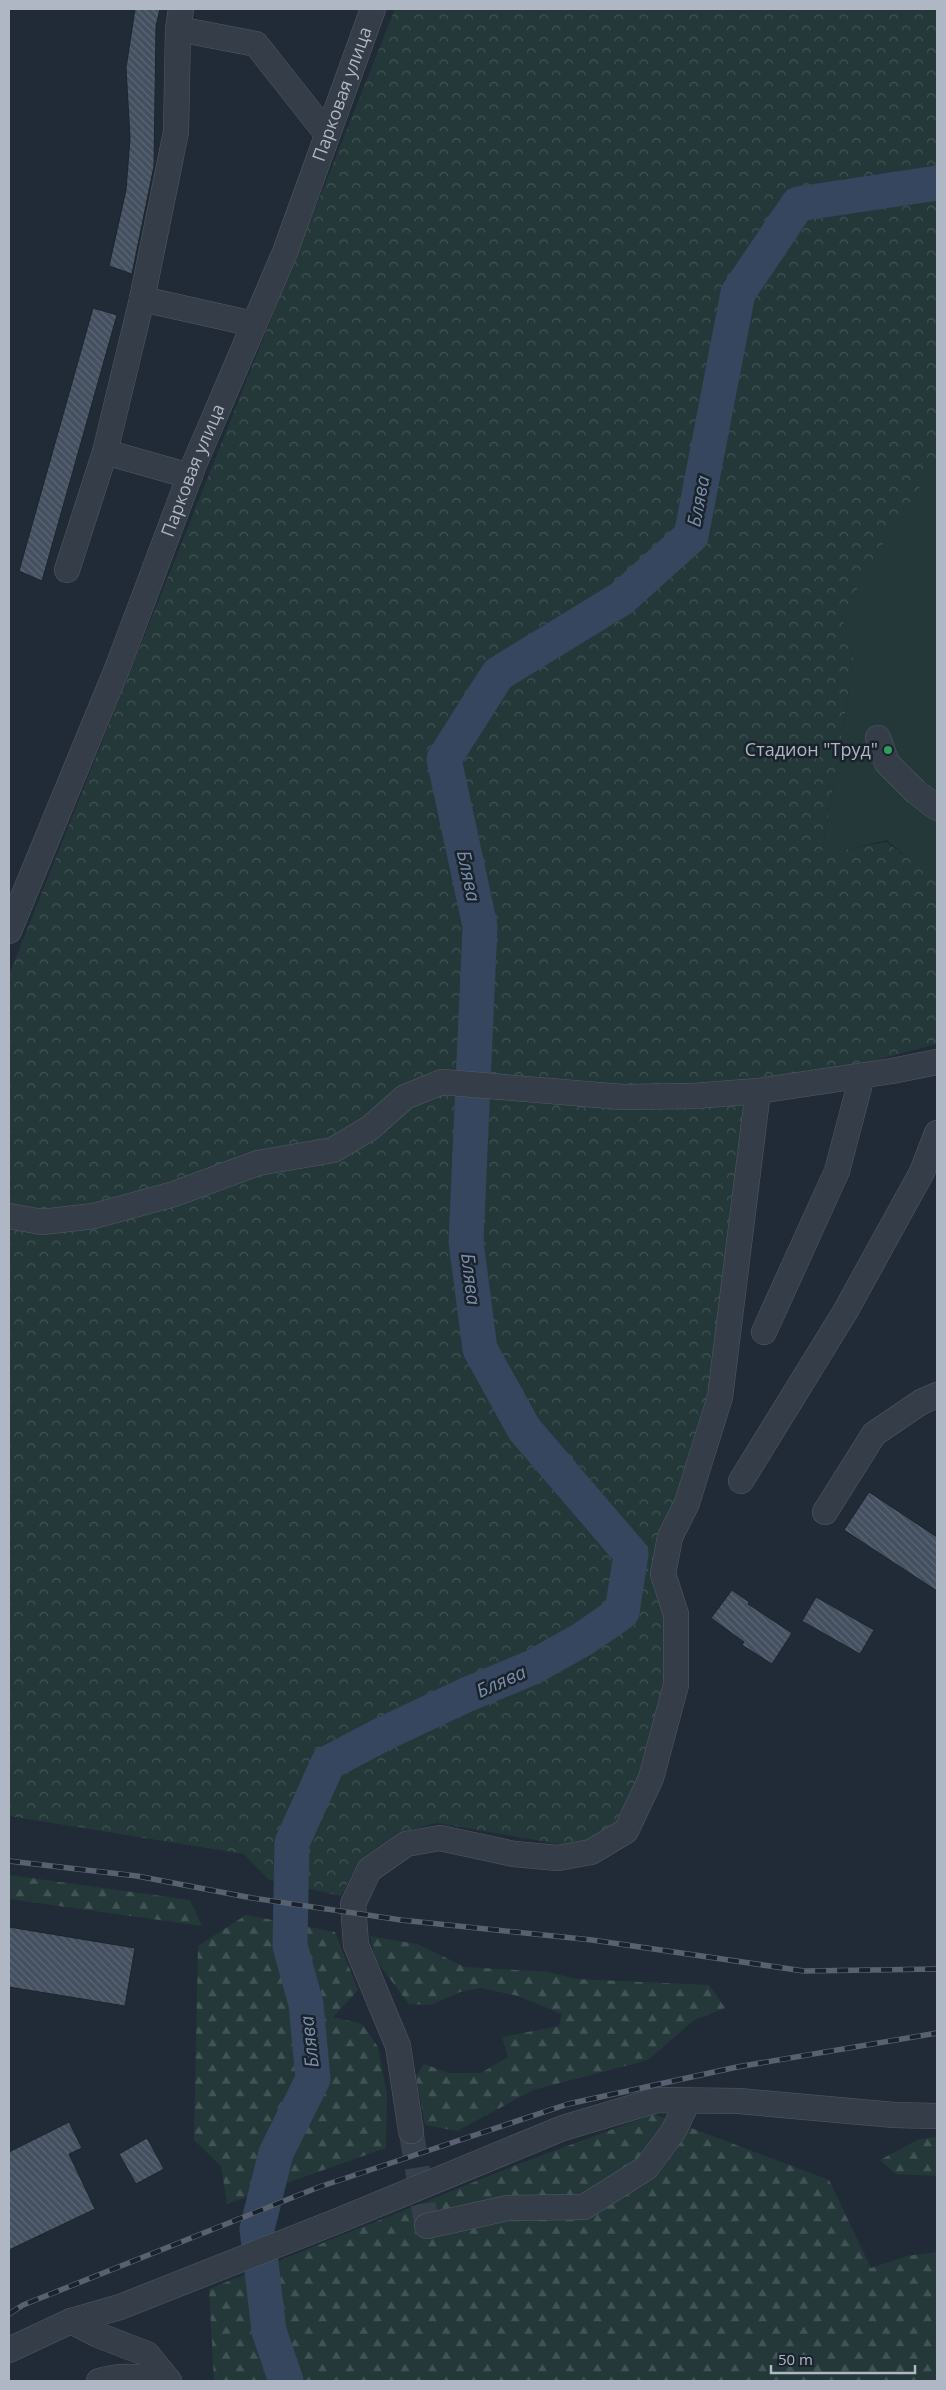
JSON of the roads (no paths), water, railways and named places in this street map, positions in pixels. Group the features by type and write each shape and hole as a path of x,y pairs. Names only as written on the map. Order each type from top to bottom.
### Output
{"street":[{"name":"Парковая улица","path":"9,931 117,669 190,476 285,252 372,9"},
{"path":"66,570 105,452 142,299 176,132 179,19 256,44 327,134"},
{"path":"142,299 254,324"},
{"path":"105,452 190,476"},
{"path":"878,738 887,763 916,792 937,808"},
{"path":"9,1216 42,1222 94,1216 174,1194 258,1163 333,1150 370,1128 405,1097 442,1082 622,1097 694,1096 758,1091 862,1076 937,1062"},
{"path":"764,1332 837,1171 862,1076"},
{"path":"411,2131 398,2046 356,1946 353,1904 369,1870 406,1844 440,1838 514,1854 558,1858 591,1852 626,1831 651,1778 676,1685 676,1614 662,1574 670,1537 687,1503 720,1397 758,1091"},
{"path":"741,1481 845,1312 922,1172 937,1133"},
{"path":"825,1512 874,1434 921,1402 937,1395"},
{"path":"9,2350 71,2321 120,2307 335,2222 564,2128 657,2100 739,2101 894,2115 937,2116"},
{"path":"427,2226 508,2208 584,2207 646,2168 673,2132 688,2101"},
{"path":"71,2321 98,2335 147,2354 169,2381"},
{"path":"99,2381 112,2378 141,2377 153,2381"}],"waterway":[{"name":"Блява","path":"286,2381 269,2331 257,2229 276,2153 313,2079 306,2004 290,1946 292,1843 328,1763 385,1733 466,1695 533,1667 583,1639 622,1612 631,1554 524,1429 480,1349 466,1242 480,926 444,759 498,674 622,598 691,536 738,293 798,204 937,183"}],"tunnel":[{"path":"411,2131 427,2226"}],"railway":[{"path":"9,1861 137,1876 252,1898 401,1920 592,1940 804,1971 937,1969"},
{"path":"9,2314 23,2305 319,2187 568,2104 737,2067 937,2033"}],"place":[{"name":"Стадион \"Труд\"","path":"888,750"}]}
